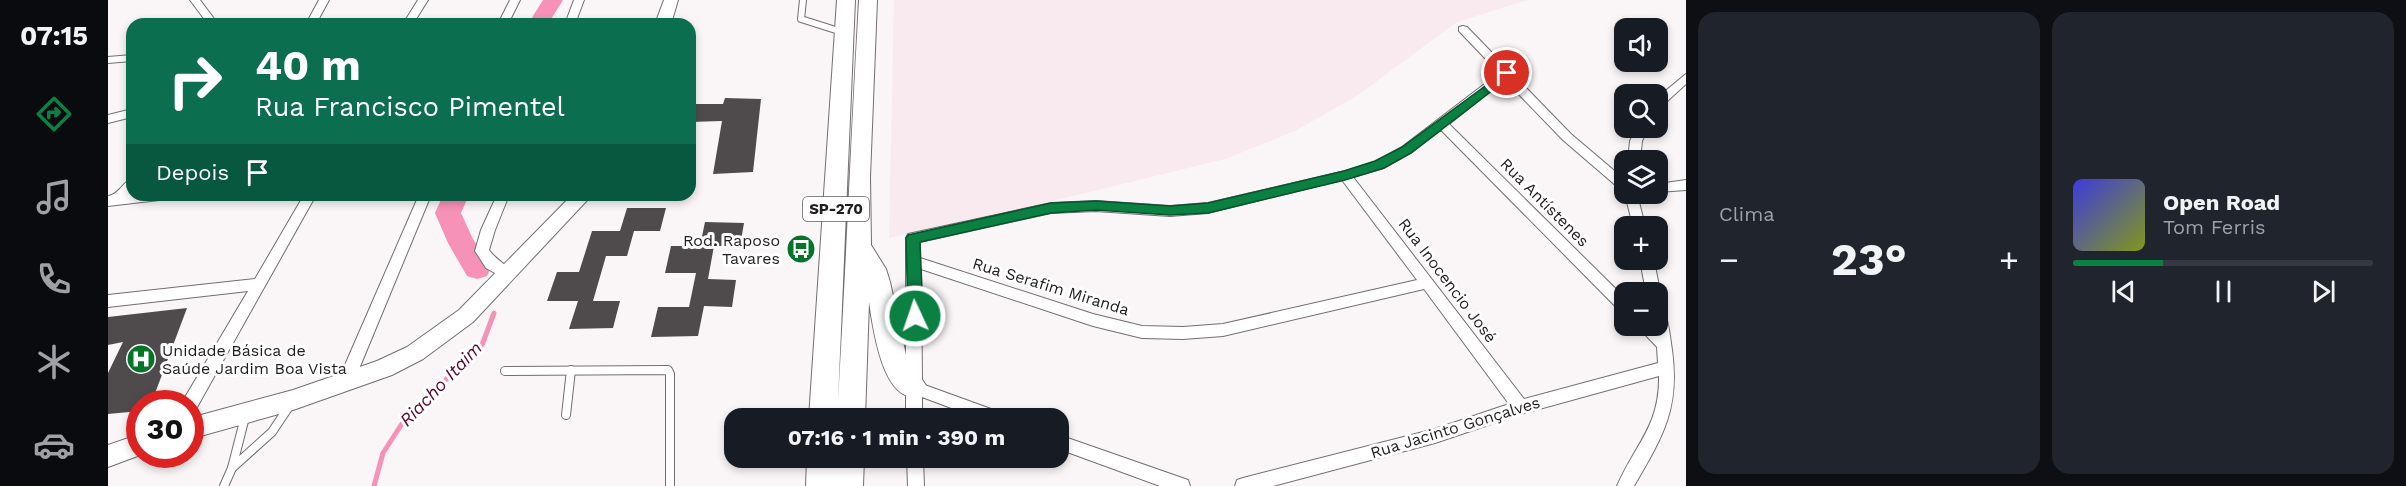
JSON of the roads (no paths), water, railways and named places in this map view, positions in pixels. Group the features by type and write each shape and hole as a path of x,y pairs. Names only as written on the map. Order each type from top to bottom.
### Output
{"highway":[{"name":"SP-270","path":"824,408 846,0"},
{"name":"SP-270","path":"851,408 859,247 859,177 868,0"},
{"path":"859,247 872,261 891,354 903,376 914,387"},
{"path":"821,486 822,468"},
{"path":"848,486 849,468"}],"main road":[{"path":"665,18 671,0"},
{"path":"204,425 346,381 384,368 416,353 466,316 577,201"},
{"path":"108,456 126,450"}],"street":[{"path":"195,0 208,18"},
{"path":"314,18 324,0"},
{"path":"412,18 423,0"},
{"path":"506,18 515,0"},
{"path":"572,18 579,0"},
{"path":"1463,29 1567,137 1614,177"},
{"path":"108,60 126,58"},
{"path":"914,408 915,316 912,239 1051,208 1096,206 1170,210 1208,208 1345,175 1380,165 1406,150 1507,73"},
{"path":"1668,95 1683,82"},
{"path":"108,119 126,114"},
{"name":"Rua Antístenes","path":"1441,123 1614,296"},
{"name":"Rua Inocencio José","path":"1345,175 1521,407"},
{"path":"1668,187 1686,185"},
{"path":"112,200 126,189"},
{"path":"197,390 307,201"},
{"path":"346,381 422,201"},
{"path":"500,201 488,230 483,251 491,264 507,275"},
{"name":"Rua Serafim Miranda","path":"912,261 1093,320 1142,332 1183,333 1223,330 1428,284"},
{"path":"108,301 259,284"},
{"path":"1655,336 1664,345"},
{"path":"1625,486 1659,424 1666,397 1666,367 1662,336"},
{"name":"Rua Jacinto Gonçalves","path":"1243,486 1435,436 1521,407 1666,367"},
{"path":"914,387 970,408"},
{"path":"1069,446 1182,486"},
{"path":"915,468 916,486"}],"lane":[{"path":"803,0 801,19 844,33"},
{"path":"566,415 571,370"},
{"path":"505,371 668,370 670,374 670,481"},
{"path":"232,468 257,449 274,431 285,416 293,399"},
{"path":"224,486 232,468 246,414"}],"waterway":[{"name":"Riacho Itaim","path":"542,18 553,0"},
{"name":"Riacho Itaim","path":"453,201 448,213 461,243 477,268"},
{"name":"Riacho Itaim","path":"374,486 383,453 405,419 482,345 494,313"}],"place":[{"name":"Rod. Raposo Tavares","path":"801,249"},
{"name":"Unidade Básica de Saúde Jardim Boa Vista","path":"141,359"}]}
